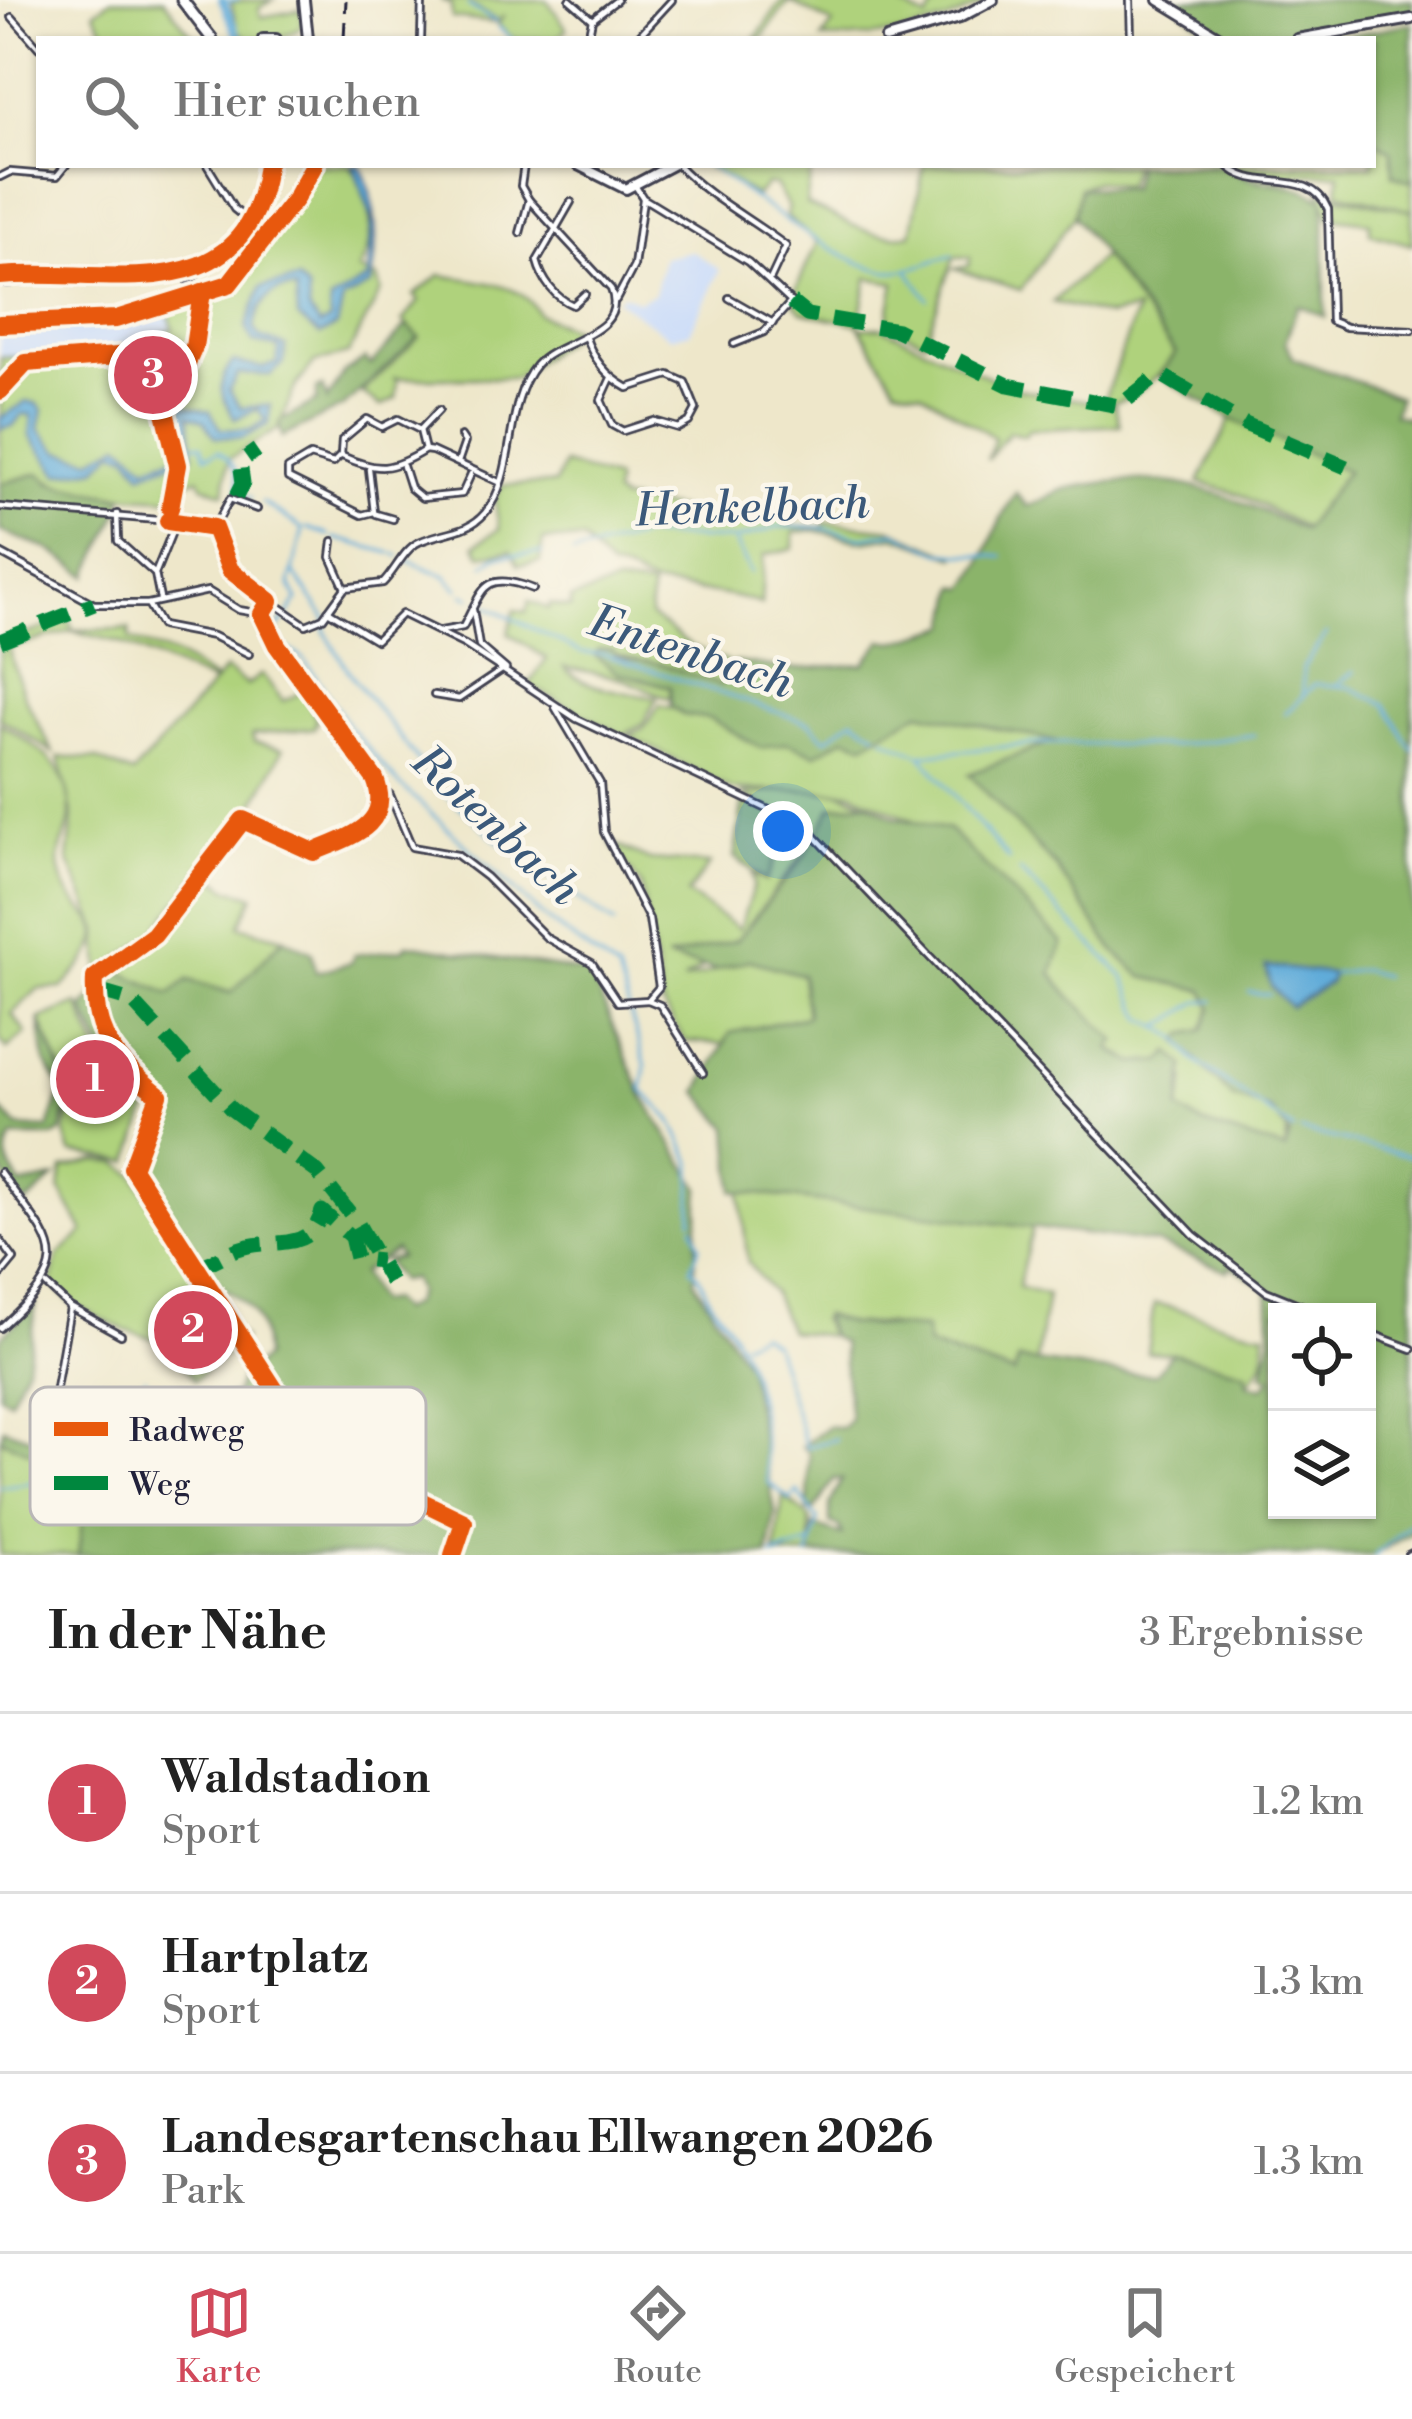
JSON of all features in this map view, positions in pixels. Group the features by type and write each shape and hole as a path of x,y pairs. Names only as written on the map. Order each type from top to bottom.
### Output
{"main road":[{"path":"182,0 210,36"},
{"path":"0,280 162,278 212,260 249,220 266,168"}],"street":[{"path":"304,0 308,36"},
{"path":"421,36 422,0"},
{"path":"570,0 592,19"},
{"path":"589,36 592,19 617,0"},
{"path":"639,36 672,0"},
{"path":"896,36 959,18 993,0"},
{"path":"1130,0 1130,36"},
{"path":"1159,0 1218,36"},
{"path":"12,16 36,44"},
{"path":"1315,36 1412,19"},
{"path":"0,177 10,172 57,176 64,168"},
{"path":"209,168 234,209 249,220"},
{"path":"524,168 521,185 529,200 616,300"},
{"path":"582,168 613,187 636,187 670,168"},
{"path":"594,176 598,168"},
{"path":"678,168 786,246 771,278"},
{"path":"1231,168 1239,175 1308,187 1323,197 1328,209 1331,321 1346,327 1412,330"},
{"path":"636,187 643,198 771,278 790,302 772,323 734,344"},
{"path":"257,509 230,499 214,528 230,570 306,625 326,615 345,588 383,583 416,543 474,523 493,500 530,374 555,350 605,326 634,266 643,198"},
{"path":"520,233 529,200"},
{"path":"571,202 537,261 540,275 562,300 573,304 585,294"},
{"path":"0,280 26,281"},
{"path":"0,324 94,322 202,292"},
{"path":"729,298 772,323"},
{"path":"585,336 594,360 610,379 628,388 669,375 685,382 696,409 689,422 678,428 654,421 623,431 612,425 601,400 610,379"},
{"path":"420,430 439,410"},
{"path":"393,519 349,511 288,478 288,469 310,457 333,463 340,456 342,440 367,419 382,427 398,419 420,430"},
{"path":"420,430 424,450"},
{"path":"458,461 465,442 461,436"},
{"path":"424,450 458,461 471,474 499,482"},
{"path":"340,456 369,469 403,466 424,450"},
{"path":"403,466 410,488 422,497 462,494 471,474"},
{"path":"369,469 377,504 374,512"},
{"path":"0,507 117,514 214,528"},
{"path":"117,514 118,541 155,574"},
{"path":"160,601 155,574 176,522"},
{"path":"333,541 331,557 345,588"},
{"path":"0,553 94,604 148,604 208,591 239,610 262,614"},
{"path":"464,627 477,593 502,581 533,589"},
{"path":"262,614 270,601"},
{"path":"148,604 161,626 213,637 249,654"},
{"path":"473,609 479,646 514,677"},
{"path":"262,614 277,645 361,764 390,795 412,848 457,855 520,906 547,938 592,963 628,1005 648,1000 659,987"},
{"path":"326,615 346,617 371,640 384,636 402,614 514,677 556,707 807,828 1194,1234 1266,1291 1296,1303"},
{"path":"432,631 474,626"},
{"path":"434,695 452,700 467,696 502,670"},
{"path":"556,707 600,783 604,832 649,919 660,1005 704,1073"},
{"path":"648,1000 660,1005"},
{"path":"0,1172 51,1246 46,1285 0,1328"},
{"path":"0,1240 14,1259 0,1276"},
{"path":"46,1285 70,1306 121,1335"},
{"path":"56,1387 70,1306"},
{"path":"1376,1335 1412,1349"}],"shaded area":[{"path":"692,251 720,270 690,332 670,337 617,300 622,294 638,301 654,294 663,257"},
{"path":"181,301 188,336 97,359 0,357 0,326 97,324"}],"green space":[{"path":"111,0 164,0 193,36 107,36 94,12"},
{"path":"273,0 259,8 261,17 301,10 303,27 285,36 244,36 238,31 231,3"},
{"path":"440,0 547,0 567,29 559,36 510,36 497,24 504,16 498,21 469,4 496,23 452,18 451,4"},
{"path":"782,0 891,0 927,19 939,0 989,0 950,19 874,36 824,36 833,24 789,1 763,36 757,36"},
{"path":"1172,0 1412,0 1412,17 1301,36 1238,36 1198,22"},
{"path":"1412,23 1412,182 1393,175 1391,151 1376,141 1376,36 1345,36"},
{"path":"1376,141 1392,151 1393,175 1412,182 1412,245 1370,233 1370,222 1330,217 1320,192 1411,211 1338,192 1340,174 1293,174 1290,181 1233,168 1376,168"},
{"path":"313,168 351,168 364,189 370,217 368,245 359,270 377,278 381,291 348,354 315,362 295,387 278,429 229,459 224,493 203,486 199,478 173,487 171,498 82,490 40,473 0,484 1,357 97,359 165,342 163,332 173,329 166,305 229,284 297,198"},
{"path":"710,168 812,168 806,205 871,232 896,236 911,234 923,168 1132,168 1126,186 1096,181 1080,187 1074,216 1021,290 955,269 969,266 970,257 954,257 925,341 887,324 895,283 868,278 859,325 802,312 792,299 817,242 786,216 788,207 775,185 767,184 756,196"},
{"path":"1135,168 1229,168 1247,178 1313,193 1324,201 1325,317 1298,305 1285,342 1294,359 1399,397 1393,414 1412,418 1412,1532 1374,1555 810,1555 814,1526 842,1535 840,1527 830,1523 830,1504 842,1479 834,1479 815,1509 808,1511 809,1453 802,1446 828,1426 842,1428 850,1419 842,1343 830,1336 823,1315 850,1324 925,1329 928,1346 1014,1374 1018,1360 1155,1374 1172,1353 1246,1372 1248,1384 1263,1388 1268,1382 1268,1519 1376,1519 1376,1303 1269,1303 1268,1289 1230,1265 1228,1271 1156,1243 734,1191 729,1128 698,1092 730,1033 807,1016 802,975 749,960 716,970 667,958 737,940 805,856 832,807 867,802 895,817 949,830 1063,943 1052,973 1116,1041 1110,1049 1134,1063 1162,1061 1170,1052 1185,1066 1179,1110 1201,1123 1285,1150 1290,1134 1270,1109 1233,1098 1179,1042 1185,1034 1203,1030 1212,1008 1204,990 1143,977 1113,950 1057,868 969,774 1054,741 920,712 864,744 846,737 816,754 788,743 761,748 711,719 684,715 671,706 670,687 616,672 595,655 599,649 613,650 617,657 659,663 721,685 735,662 796,669 864,664 882,640 895,642 949,626 957,586 966,588 974,577 1016,493 1027,506 1069,488 1163,482 1217,493 1303,530 1347,471 1231,419 1159,376 1176,353 1074,216 1080,188 1131,188"},
{"path":"1103,256 1176,354 1135,394 1103,403 1137,310 1109,316 1053,302"},
{"path":"440,275 509,289 531,303 538,314 577,331 515,378 393,378 398,380 396,398 381,406 362,393 419,337 403,321 419,301 414,295"},
{"path":"407,325 419,337 344,406 282,437 279,422 317,401 317,389 323,387 327,400 345,372 365,359 371,365"},
{"path":"881,327 1012,388 1115,406 1120,425 1028,430 1025,436 1009,432 987,460 995,438 922,392 896,386 860,328"},
{"path":"1231,419 1348,471 1305,528 1241,495 1199,482"},
{"path":"564,464 616,480 614,495 621,500 735,518 738,513 798,517 785,527 823,527 826,522 891,529 957,557 895,536 862,541 814,530 794,532 794,548 764,555 761,604 649,583 610,569 583,540 543,540 540,562 518,565 511,551 481,555 475,545 499,529 495,502 501,485 555,484"},
{"path":"40,473 52,483 123,497 88,576 49,549 0,531 0,484"},
{"path":"616,584 651,587 650,616 688,644 733,665 722,685 599,649 595,654 616,672 670,687 672,700 621,678 564,667 594,685 657,698 642,725 623,735 528,685 547,659 508,633 515,610 526,612 529,601 549,609 550,604 571,608 571,599"},
{"path":"70,620 72,630 129,629 130,639 177,656 216,681 225,669 247,685 262,674 283,701 304,691 317,720 314,728 252,735 254,742 283,749 247,819 242,817 152,935 100,973 98,930 68,859 73,817 59,757 96,759 133,774 214,683 119,642 72,631 8,648 24,696 53,752 0,718 0,642"},
{"path":"660,705 711,719 760,747 788,742 816,754 846,737 864,744 919,712 1057,741 970,775 1057,868 1113,950 1143,977 1204,990 1212,1008 1203,1030 1185,1034 1233,1098 1270,1109 1288,1124 1285,1151 1201,1123 1179,1110 1186,1080 1170,1052 1162,1061 1134,1063 1110,1048 1116,1042 1051,973 1062,943 949,830 918,822 852,792 733,790 629,736 643,729"},
{"path":"0,723 49,759 65,783 70,815 59,855 63,882 97,930 85,962 62,988 38,989 12,1014 26,1033 7,1049 0,1040"},
{"path":"840,792 867,802 832,807 818,833 743,794"},
{"path":"743,799 779,816 774,830 786,834 766,881 734,857"},
{"path":"779,816 816,837 737,940 670,959 703,967 683,981 749,960 802,974 807,1016 731,1033 724,1044 685,1041 663,1006 641,886 611,843 650,860 710,864 687,894 739,929 754,885 752,875 766,881 786,835 774,830"},
{"path":"214,877 228,889 254,895 240,926 284,938 232,993 188,980 170,994 115,968 155,936 196,882 207,887"},
{"path":"284,938 312,952 316,972 352,962 354,955 404,949 407,944 583,972 592,978 644,1098 700,1188 694,1281 748,1367 775,1512 768,1555 78,1555 82,1525 426,1525 426,1387 237,1387 241,1377 264,1358 257,1320 241,1300 197,1264 140,1167 162,1103 105,1055 83,1008 118,971 170,994 188,980 231,993","holes":["395,1250 399,1257 385,1261 399,1281 412,1279 417,1292 412,1304 400,1311 390,1300 377,1302 361,1273"]},
{"path":"78,1004 102,1061 151,1099 130,1162 71,1153 65,1134 73,1097 40,1019"},
{"path":"39,1019 71,1095 61,1132 52,1137 13,1137 9,1144 8,1161 21,1185 54,1178 26,1204 0,1169 0,1109 18,1127 48,1129 62,1090 45,1062"},
{"path":"96,1161 118,1163 135,1175 170,1239 243,1339 195,1380 161,1341 125,1330 72,1304 51,1283 58,1256 84,1232 60,1189 63,1169"},
{"path":"740,1192 1033,1227 1018,1287 1047,1295 1036,1362 1018,1361 1015,1374 928,1346 887,1324 850,1324 824,1315 821,1320 830,1336 789,1331 773,1293 748,1263"},
{"path":"36,1304 27,1365 10,1400 0,1395 0,1338"},
{"path":"1154,1304 1265,1332 1264,1361 1248,1384 1246,1372 1172,1353 1147,1352"},
{"path":"3,1428 30,1437 30,1452 1,1439"},
{"path":"0,1439 30,1452 30,1525 82,1525 78,1555 0,1555"},
{"path":"783,1496 810,1518 810,1555 775,1555"}],"water":[{"path":"354,168 362,168 367,181 374,210 375,254 371,285 343,300 337,326 320,335 298,318 296,290 273,294 258,312 254,328 259,337 286,346 283,364 270,375 238,374 229,390 241,408 270,405 269,424 243,438 215,437 204,421 189,415 194,455 142,473 127,454 114,451 97,468 59,474 30,435 32,415 22,414 13,426 0,429 0,418 26,402 36,403 43,410 39,429 59,451 92,459 121,443 147,466 186,452 179,413 184,405 210,411 221,429 250,430 265,420 258,409 235,419 222,384 233,362 263,368 277,363 279,348 253,342 246,327 261,287 298,280 308,290 309,310 320,326 330,320 330,301 368,279 372,219"},
{"path":"1266,966 1333,974 1329,983 1290,1007 1271,986"}],"waterway":[{"path":"222,0 238,36"},
{"path":"223,3 237,0"},
{"path":"468,5 496,22"},
{"path":"498,27 508,36"},
{"path":"710,168 824,244 871,267 898,271 953,255"},
{"path":"909,271 928,299"},
{"name":"Rotenbach","path":"195,444 202,445 206,456 218,451 232,463 238,492"},
{"name":"Rotenbach","path":"242,494 251,498"},
{"name":"Rotenbach","path":"262,502 303,529 290,584 298,600 276,631 282,645 304,659 348,725 397,782 546,919 618,972 646,1066 642,1090 671,1119 692,1162 692,1220"},
{"name":"Henkelbach","path":"573,554 646,536 734,540 779,527 817,527 862,537 896,532 940,552 1003,557"},
{"name":"Entenbach","path":"307,528 328,535"},
{"name":"Entenbach","path":"334,538 391,553"},
{"path":"735,542 751,573"},
{"name":"Henkelbach","path":"485,565 496,556 542,553"},
{"name":"Entenbach","path":"395,554 399,556"},
{"name":"Entenbach","path":"406,560 446,576 458,589"},
{"path":"295,574 326,619 325,632 351,675 441,790 499,841 614,924"},
{"name":"Entenbach","path":"463,594 471,598"},
{"name":"Entenbach","path":"480,602 582,653 603,654 810,723 826,739 853,719 877,734"},
{"path":"1303,697 1303,668 1326,634"},
{"path":"1336,685 1354,672"},
{"path":"1285,714 1315,684 1349,687 1385,704 1412,749"},
{"path":"921,755 1043,743 1170,746 1254,735"},
{"name":"Entenbach","path":"884,738 921,755 1009,860"},
{"name":"Entenbach","path":"1020,871 1124,977 1143,1018 1177,1037 1194,1060 1294,1130"},
{"path":"1333,974 1362,970 1383,976"},
{"path":"1249,992 1270,995"},
{"path":"1159,1028 1200,1001 1214,1001"},
{"name":"Entenbach","path":"1301,1131 1412,1157"},
{"name":"Rotenbach","path":"693,1226 700,1246 691,1268 749,1368 760,1411 768,1482 791,1500 797,1491 818,1520 809,1555"},
{"path":"743,1342 760,1333 774,1344 806,1447 836,1439"},
{"path":"144,1387 145,1378"},
{"path":"0,1487 30,1482"},
{"path":"1375,1555 1412,1522"},
{"path":"772,1555 810,1544"}],"railway":[{"path":"344,36 346,0"},
{"path":"0,317 95,312 176,289 246,242 276,208 301,168"}],"marked path":[{"path":"791,302 807,315 897,330 1008,385 1119,406 1156,377 1165,377 1245,424 1346,467"},
{"path":"236,497 243,483 240,462 257,450"},
{"path":"0,641 94,604"},
{"path":"94,990 132,1001 231,1109 317,1172 357,1222 391,1282"},
{"path":"192,1267 250,1245 299,1239 316,1225 322,1211 351,1237 356,1258 380,1261"}],"cycle path":[{"path":"0,276 125,277 165,274 201,264 231,245 254,213 266,168"},
{"path":"0,324 116,319 229,284 295,199 312,168"},
{"path":"170,508 178,465 165,412 194,347 202,292"},
{"path":"0,391 26,363 143,354 188,362"},
{"path":"168,521 214,528 230,570 270,601 262,614 277,645 375,779 379,795 378,808 365,827 314,852 243,820 154,935 95,978 98,1016 110,1046 159,1095 132,1168 273,1387"},
{"path":"426,1504 464,1522 453,1555"}],"place":[{"name":"Landesgartenschau Ellwangen 2026","path":"153,375"},
{"name":"Waldstadion","path":"95,1079"},
{"name":"Hartplatz","path":"193,1330"}]}
